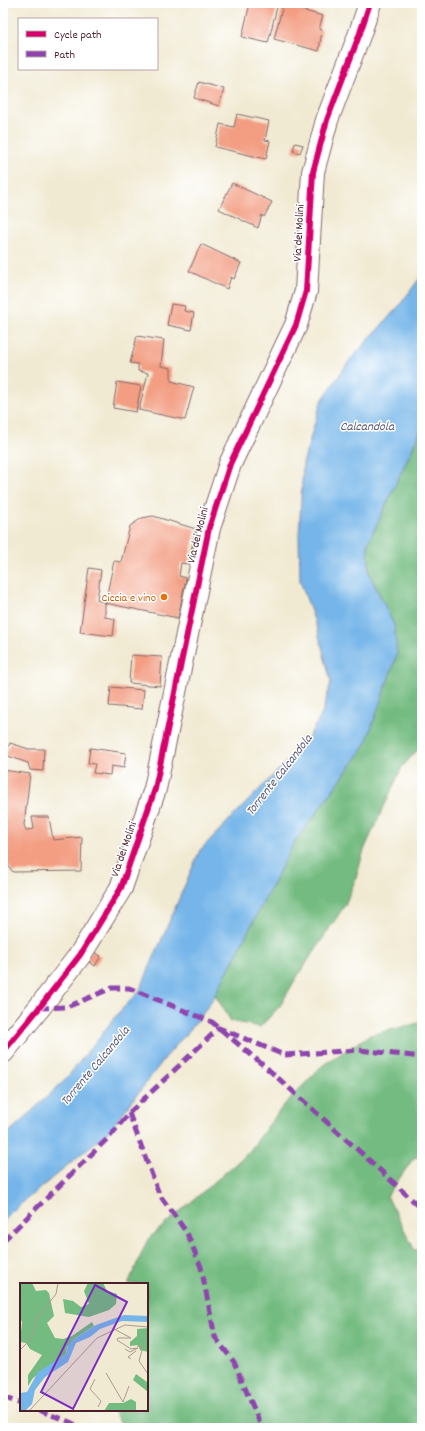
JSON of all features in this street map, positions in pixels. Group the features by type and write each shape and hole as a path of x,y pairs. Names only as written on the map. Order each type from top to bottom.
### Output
{"street":[{"name":"Via dei Molini","path":"3,1052 80,955 121,888 155,789 209,528 230,464 296,325 306,291 313,172 327,120 370,3"}],"green space":[{"path":"422,428 422,745 402,767 364,850 356,878 345,905 295,980 280,1006 260,1027 231,1021 215,995 294,843 365,746 394,625 369,573 368,543"},
{"path":"422,1022 422,1154 413,1159 387,1196 414,1249 422,1253 422,1428 124,1428 113,1411 148,1411 148,1283 128,1283 148,1239 248,1153 283,1106 323,1065 370,1035"}],"water":[{"name":"Calcandola","path":"422,275 422,428 368,543 369,573 394,625 397,654 365,746 294,843 215,995 200,1018 165,1058 110,1130 10,1213 3,1222 3,1138 65,1080 120,1011 139,992 200,850 305,743 322,714 331,682 317,628 300,581 299,536 303,463 321,402 349,361 399,306"}],"building":[{"path":"250,3 278,3 268,43 242,37"},
{"path":"283,5 323,16 319,29 322,30 319,51 274,39"},
{"path":"199,82 224,89 219,106 194,98"},
{"path":"237,114 269,121 265,140 270,141 266,159 215,147 220,124 234,127"},
{"path":"295,143 303,145 300,153 293,151"},
{"path":"232,183 272,202 264,217 262,215 258,228 219,209"},
{"path":"201,244 241,263 234,279 231,277 227,289 189,271"},
{"path":"171,304 185,306 184,311 194,313 191,330 167,325"},
{"path":"137,336 164,340 161,366 171,368 171,381 194,387 185,420 139,410 148,373 138,371 138,364 130,363"},
{"path":"117,382 141,386 136,412 113,408"},
{"path":"153,516 196,529 188,564 181,563 179,576 186,578 178,618 105,603 114,561 121,562 130,526 142,518"},
{"path":"89,568 101,570 97,600 105,603 105,617 115,619 113,636 80,632"},
{"path":"131,655 162,657 160,686 129,683"},
{"path":"111,687 144,690 142,709 109,706"},
{"path":"10,743 29,749 44,749 43,771 30,770 28,763 5,755"},
{"path":"90,748 126,753 124,768 111,766 110,775 93,773 95,764 88,763"},
{"path":"3,770 30,774 24,825 26,830 34,829 32,817 49,817 53,840 82,837 81,871 13,872 5,862 5,842 3,842"},
{"path":"92,951 101,956 95,966 86,960"}],"marked path":[{"path":"39,1008 67,1007 112,988 129,988 212,1022 269,1070 422,1209"},
{"path":"3,1241 112,1134 129,1113 219,1028 284,1055 359,1050 422,1057"},
{"path":"129,1113 159,1194 187,1233 201,1267 215,1337 234,1362 259,1421 264,1428"},
{"path":"3,1397 20,1404"},
{"path":"41,1411 70,1422 81,1428"}],"cycle path":[{"path":"3,1052 80,955 121,888 155,789 209,528 230,464 296,325 306,291 313,172 327,120 370,3"}],"place":[{"name":"Ciccia e vino","path":"164,597"}],"water label":[{"name":"Torrente Calcandola","path":"278,774"},
{"name":"Torrente Calcandola","path":"94,1065"}]}
